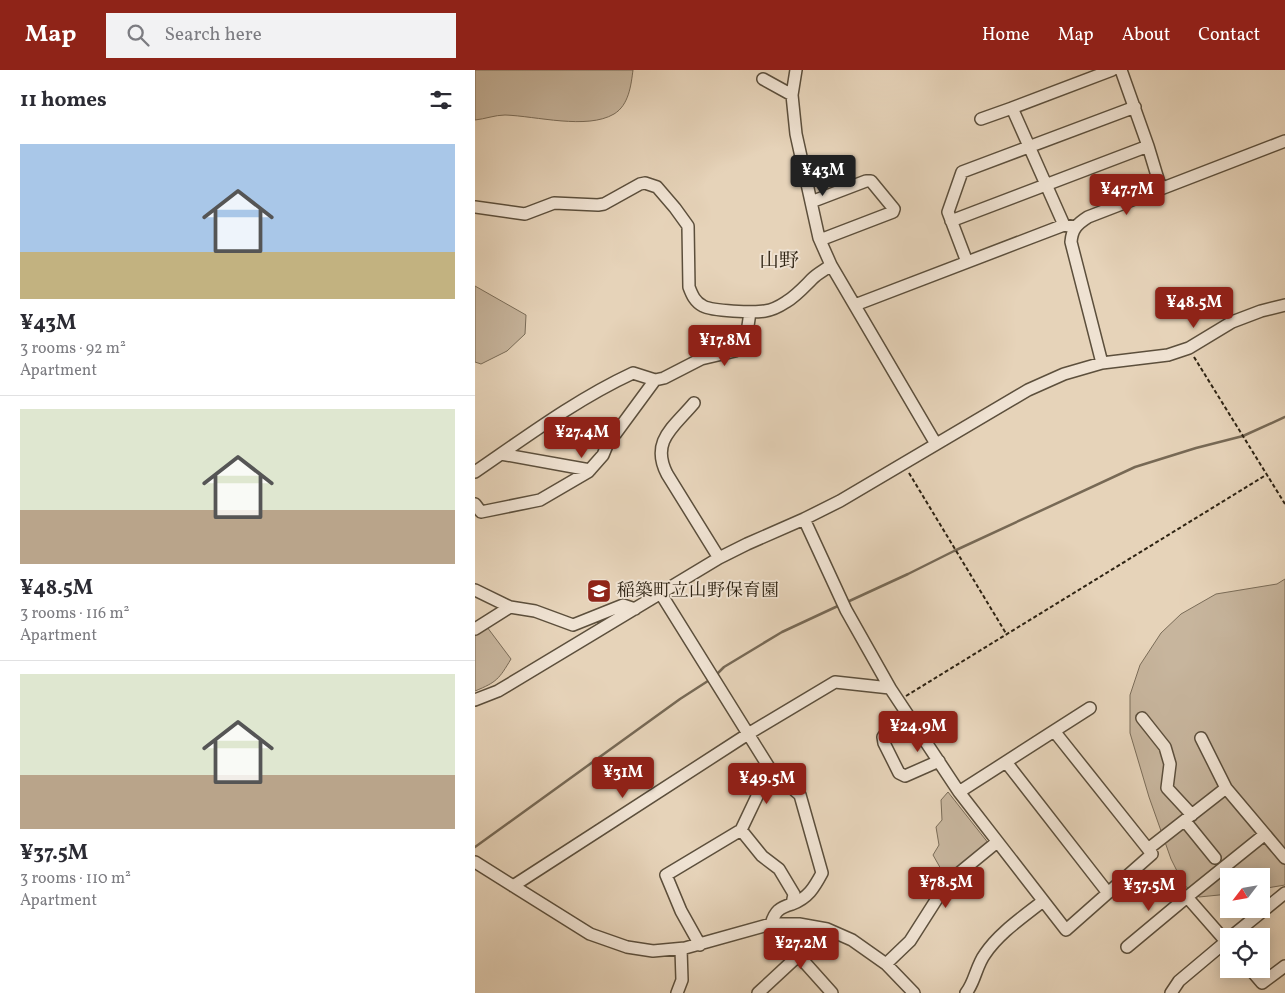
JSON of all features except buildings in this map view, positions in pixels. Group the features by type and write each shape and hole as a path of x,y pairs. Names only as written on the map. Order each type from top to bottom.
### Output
{"street":[{"path":"796,70 792,95 796,134 820,240 831,265 936,444"},
{"path":"981,120 1111,70"},
{"path":"1121,70 1161,189"},
{"path":"763,79 792,95"},
{"path":"967,262 948,212 962,172 1135,107"},
{"path":"1012,108 1046,184 1069,226 1071,242 1102,363"},
{"path":"855,305 967,262 1069,226 1285,141"},
{"path":"951,221 1148,146"},
{"path":"811,202 866,181 871,181 894,209 893,212 820,240"},
{"path":"475,207 525,214 555,203 604,204 640,184 657,187 687,226 689,287 697,301 704,306 714,309 764,312 773,309 786,302 814,277 831,265"},
{"path":"475,700 497,691 719,558 804,519 903,464 1028,390 1065,374 1102,363 1168,355 1189,348 1232,322 1261,311 1285,305"},
{"path":"475,472 567,410 633,373 655,380 664,378 701,359 735,351 743,346 746,340 749,312"},
{"path":"475,504 481,512 540,500 590,470 603,455 610,438 655,380"},
{"path":"694,404 662,442 660,454 667,474 719,558"},
{"path":"545,424 610,438"},
{"path":"501,454 590,470"},
{"path":"804,519 846,610 890,688 959,792 1066,930 1152,854 1054,731"},
{"path":"475,590 510,607 535,610 573,625 623,605 635,609"},
{"path":"661,594 770,769 800,795 822,873 814,890 803,900 780,908 774,913 771,924"},
{"path":"475,629 510,607"},
{"path":"513,886 748,734 835,682 890,688"},
{"path":"959,792 1090,708"},
{"path":"1141,718 1165,747 1170,764 1167,788 1215,858"},
{"path":"912,721 886,733 883,737 884,743 899,773 905,776 939,761"},
{"path":"1201,738 1226,788 1285,858"},
{"path":"1006,762 1108,893"},
{"path":"700,945 681,911 666,875 741,830 770,769"},
{"path":"1148,849 1226,788"},
{"path":"741,830 762,856 779,869 794,894 792,904"},
{"path":"1127,947 1264,835"},
{"path":"886,964 910,941 947,883 997,842"},
{"path":"475,862 590,934 627,947 653,951 681,949 771,924 799,924 827,929 852,940 886,964 914,993"},
{"path":"1243,928 1285,893"},
{"path":"1187,897 1220,931"},
{"path":"966,993 970,988 983,956 995,941 1043,901"},
{"path":"758,993 827,929"},
{"path":"1171,993 1179,981 1220,947"},
{"path":"677,993 682,980 681,949"},
{"path":"798,955 832,993"},
{"path":"1270,978 1285,966"},
{"path":"1258,978 1263,983 1269,978"}],"path":[{"path":"1189,348 1285,504"},
{"path":"903,464 1007,635"},
{"path":"899,701 1266,475"}],"shaded area":[{"path":"475,70 633,70 626,100 619,110 603,119 576,122 505,115 475,120"},
{"path":"475,286 526,315 525,334 507,351 481,364 475,362"},
{"path":"1285,579 1285,885 1270,888 1270,868 1220,868 1220,895 1199,897 1184,885 1171,859 1149,797 1130,733 1130,695 1140,665 1161,633 1181,614 1216,594 1277,584"},
{"path":"487,627 511,659 497,679 475,691 475,635"},
{"path":"948,792 989,844 946,878 933,855 939,845 936,827 942,820 941,800"}],"waterway":[{"path":"845,603 1135,467 1243,436 1285,417"},
{"path":"715,676 724,667 782,632 840,605"},
{"path":"475,847 680,699 711,679"}],"place":[{"name":"稲築町立山野保育園","path":"599,591"}],"district":[{"name":"山野","path":"779,262"}]}
